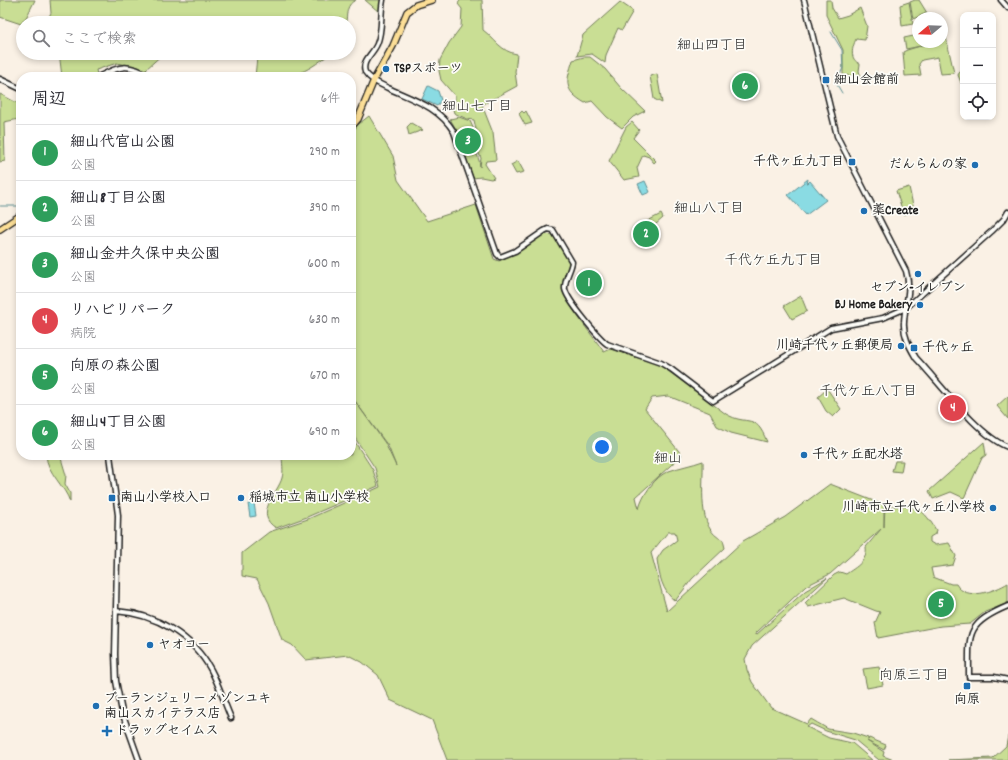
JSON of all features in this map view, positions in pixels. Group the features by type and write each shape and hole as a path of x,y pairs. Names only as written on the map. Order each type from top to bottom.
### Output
{"main road":[{"path":"356,121 374,80 393,46 407,12 416,5 432,0"},
{"path":"0,229 16,218"}],"street":[{"path":"383,0 378,44 365,62 364,69 366,74 374,80 434,110 449,123 454,132 497,254 500,257 511,253 544,230 553,230 572,262 566,283 568,296 599,339 607,344 661,363 713,401 831,328 883,318 906,308 1004,220 1008,212"},
{"path":"804,0 837,136 906,271 909,291 904,322 905,335 916,358 979,427 992,439 1008,447"},
{"path":"1001,0 1008,8"},
{"path":"108,72 116,68 127,67 135,68 143,72"},
{"path":"0,79 16,87"},
{"path":"111,460 118,515 115,654 117,691 139,760"},
{"path":"1008,606 985,616 979,621 972,631 969,644 969,677 994,677 1008,680"},
{"path":"116,611 135,614 160,622 175,630 191,644 210,669 231,718"}],"green space":[{"path":"0,0 35,0 27,16 16,16 16,22 0,17"},
{"path":"50,0 356,0 350,4 347,16 49,16 51,13"},
{"path":"365,0 382,0 379,12"},
{"path":"460,0 482,0 483,30 506,51 517,54 515,72 517,86 482,105 493,133 496,160 486,161 485,164 494,178 491,179 481,177 473,178 456,129 450,119 459,117 470,121 474,132 475,147 480,167 481,158 476,148 477,134 474,120 467,119 454,113 452,106 455,102 455,96 441,80 439,71 440,60 449,43 461,27 462,9 458,4"},
{"path":"826,0 831,0 832,8 838,18 848,15 860,8 867,26 865,40 856,39 852,53 854,59 860,64 859,71 861,77 843,75 843,50 826,15"},
{"path":"919,0 926,12 912,12 912,13 910,2"},
{"path":"620,2 633,11 622,30 618,28 606,55 605,63 592,54 577,56 583,35"},
{"path":"909,2 912,24 902,26 900,5"},
{"path":"912,36 912,48 906,49 904,38"},
{"path":"948,46 954,73 941,74 938,57 922,60 919,64 921,75 905,76 903,52 914,48 948,48"},
{"path":"590,57 605,69 621,88 645,111 633,117 622,128 607,117 592,101 585,103 573,94 568,85 568,80 573,60"},
{"path":"60,60 156,60 145,70 117,63 96,70 96,72 61,72"},
{"path":"257,60 321,60 302,72 256,72"},
{"path":"657,74 662,103 654,99 650,76"},
{"path":"747,80 748,83 750,83 751,89 739,91 738,82"},
{"path":"0,94 16,102 16,120 4,122 5,161 0,162"},
{"path":"522,111 524,113 526,111 532,123 525,125 519,114"},
{"path":"369,116 393,156 398,180 427,221 476,205 494,259 499,261 545,234 553,235 569,261 563,285 567,299 576,314 604,352 611,349 660,365 726,414 740,420 755,423 763,432 767,442 731,433 717,426 710,413 668,396 652,398 645,409 682,455 636,497 639,509 646,493 659,477 669,471 703,461 703,505 705,516 714,534 723,540 725,548 692,579 675,601 664,588 660,577 657,559 663,550 677,540 675,532 668,532 651,553 667,611 743,541 785,517 830,484 884,505 884,527 885,506 910,507 920,511 925,515 936,530 935,534 930,537 930,542 935,545 949,543 956,556 953,565 931,568 933,577 951,584 956,584 967,593 973,594 988,592 1008,583 1008,603 985,612 970,624 941,626 878,638 875,623 880,612 844,598 808,607 805,603 834,575 840,572 846,574 854,569 863,560 866,547 881,529 830,574 806,586 756,633 756,635 805,591 827,578 752,646 745,659 747,670 752,682 771,708 807,724 811,719 828,729 853,733 868,738 868,740 869,738 886,745 884,750 867,741 884,752 883,756 894,760 879,760 855,740 826,731 811,724 807,727 829,738 852,743 872,760 447,760 432,720 390,700 378,675 362,662 348,655 306,660 292,645 282,640 269,603 257,579 242,576 242,553 269,532 308,519 380,487 375,468 356,440 356,403 385,443 396,466 388,446 356,402 356,126"},
{"path":"632,122 639,130 633,138 656,161 654,163 649,157 643,155 637,168 639,177 624,180 609,161 626,127"},
{"path":"411,123 423,130 409,135 407,127"},
{"path":"518,161 524,172 516,174 511,165"},
{"path":"909,187 914,210 904,215 896,191"},
{"path":"661,214 663,218 655,225 646,242 638,226"},
{"path":"577,278 596,278 596,288 588,290"},
{"path":"801,296 807,311 792,319 784,306"},
{"path":"828,390 841,409 833,417 826,411 818,397"},
{"path":"1008,396 1008,419 997,406"},
{"path":"984,442 986,455 982,458 964,498 951,492 933,499 929,491"},
{"path":"356,444 373,470 378,486 307,517 276,528 269,522 267,510 269,503 280,484 283,469 282,460 356,460"},
{"path":"47,460 62,460 66,475 65,484 70,493 70,502 68,496 49,468"},
{"path":"895,461 903,461 901,472 892,471"},
{"path":"879,667 883,685 867,688 863,669"},
{"path":"1008,736 1008,760 948,760 993,758 1006,746"}],"water":[{"path":"428,86 438,91 441,100 437,106 422,99"},
{"path":"808,179 807,184 810,181 826,200 806,215 788,195"},
{"path":"645,181 650,192 643,195 638,184"},
{"path":"254,503 256,516 250,517 248,504"}],"waterway":[{"path":"831,32 842,50 843,68 836,83 842,93"},
{"path":"0,206 16,206"}],"place":[{"name":"TSPスポーツ","path":"386,69"},
{"name":"細山会館前","path":"826,80"},
{"name":"細山4丁目公園","path":"745,86"},
{"name":"細山金井久保中央公園","path":"468,141"},
{"name":"千代ヶ丘九丁目","path":"852,162"},
{"name":"だんらんの家","path":"975,165"},
{"name":"薬Create","path":"864,211"},
{"name":"細山8丁目公園","path":"646,234"},
{"name":"セブン-イレブン","path":"918,274"},
{"name":"細山代官山公園","path":"589,283"},
{"name":"BJ Home Bakery","path":"920,305"},
{"name":"川崎千代ヶ丘郵便局","path":"901,346"},
{"name":"千代ヶ丘","path":"914,348"},
{"name":"リハビリパーク","path":"953,408"},
{"name":"千代ヶ丘配水塔","path":"804,455"},
{"name":"南山小学校入口","path":"112,498"},
{"name":"稲城市立 南山小学校","path":"241,498"},
{"name":"川崎市立千代ヶ丘小学校","path":"993,508"},
{"name":"向原の森公園","path":"941,604"},
{"name":"ヤオコー","path":"150,645"},
{"name":"向原","path":"967,686"},
{"name":"ブーランジェリーメゾンユキ 南山スカイテラス店","path":"96,706"},
{"name":"ドラッグセイムス","path":"107,731"}],"district":[{"name":"細山四丁目","path":"712,46"},
{"name":"細山七丁目","path":"477,107"},
{"name":"細山八丁目","path":"709,209"},
{"name":"千代ケ丘九丁目","path":"773,261"},
{"name":"千代ケ丘八丁目","path":"868,392"},
{"name":"細山","path":"668,459"},
{"name":"向原三丁目","path":"914,676"}]}
